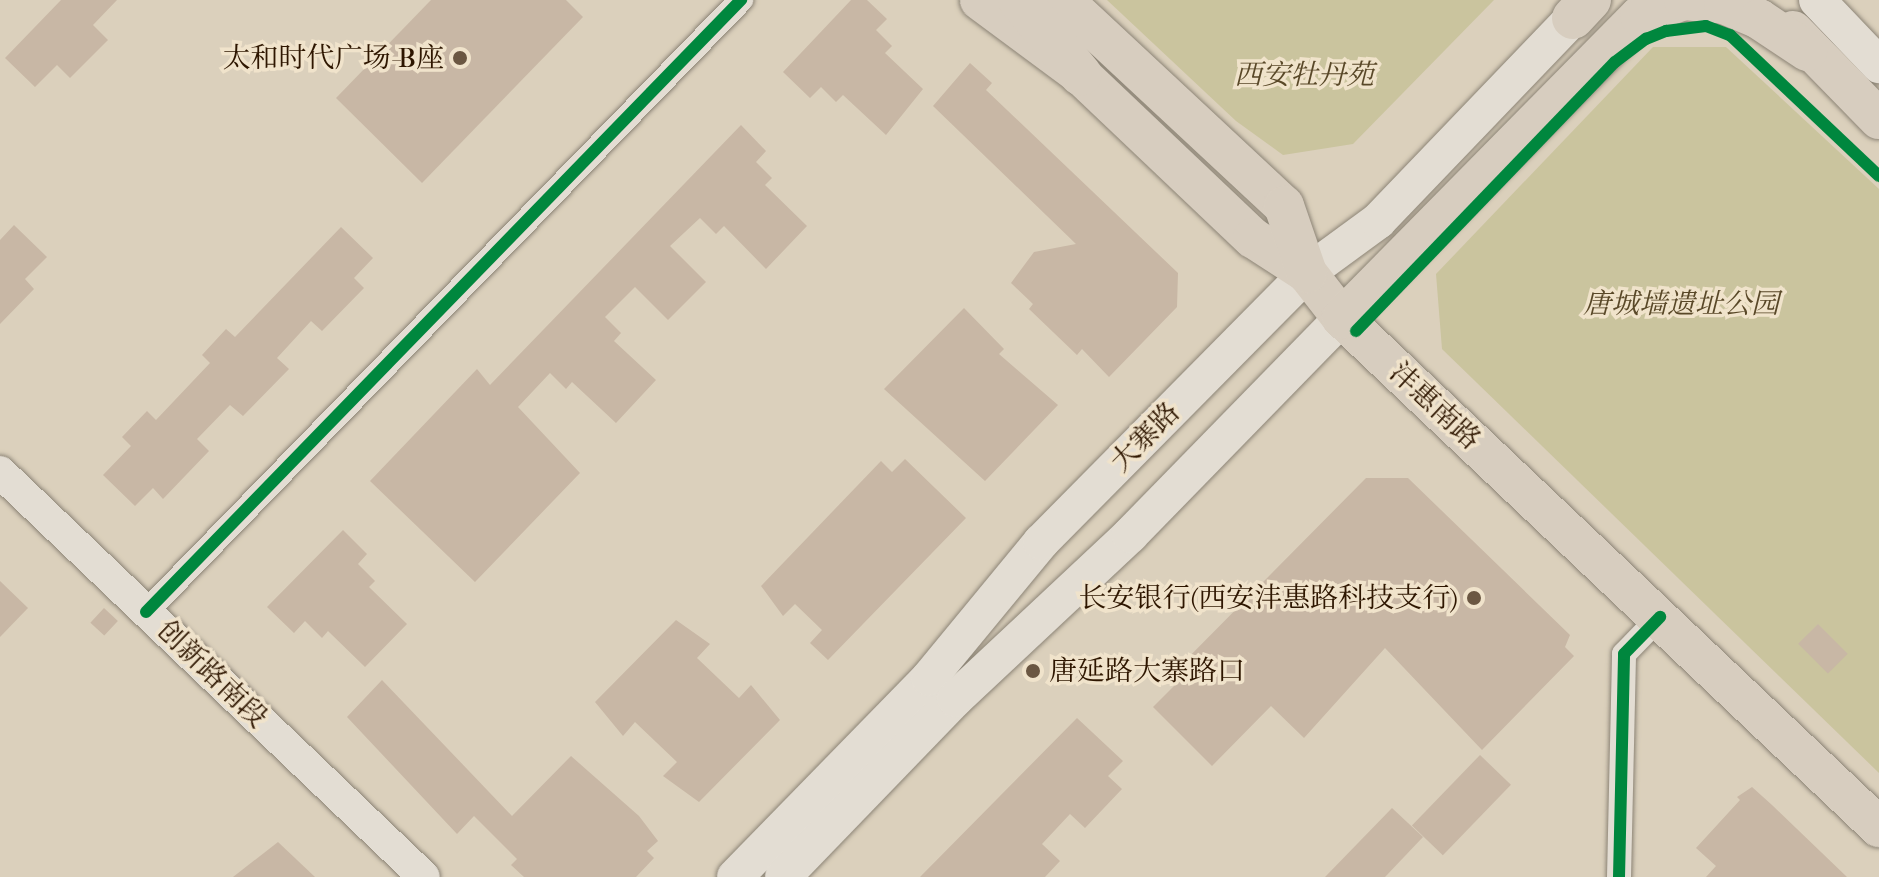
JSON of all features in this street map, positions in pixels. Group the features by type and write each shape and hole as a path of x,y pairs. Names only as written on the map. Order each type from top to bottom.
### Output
{"highway":[{"path":"1019,0 1081,75"}],"main road":[{"name":"沣惠南路","path":"980,0 1081,75 1253,238 1307,273 1342,318 1879,827"},
{"path":"1063,0 1284,206 1307,273"},
{"path":"1342,318 1640,16 1684,0 1724,4 1759,19 1807,51 1879,119"},
{"path":"1770,0 1807,51"},
{"path":"1817,0 1879,65"},
{"name":"大寨路","path":"735,877 929,678 1041,542 1307,273 1378,221 1582,6"},
{"name":"大寨路","path":"783,877 955,699 1130,535 1342,318"}],"street":[{"path":"146,612 741,0"},
{"name":"创新路南段","path":"0,472 424,877"},
{"path":"1619,877 1624,654 1660,617"}],"green space":[{"name":"西安牡丹苑","path":"1107,0 1494,0 1353,144 1283,155 1236,121"},
{"name":"唐城墙遗址公园","path":"1653,47 1726,47 1879,189 1879,773 1442,349 1436,274"}],"building":[{"path":"61,0 117,0 93,25 108,40 70,78 57,65 35,87 5,58"},
{"name":"太和时代广场-B座","path":"431,0 566,0 583,17 422,183 336,98"},
{"path":"851,0 867,0 887,19 876,30 892,46 885,53 923,89 886,135 843,95 836,102 821,87 810,98 783,72"},
{"path":"970,63 992,83 986,90 1178,273 1177,307 1109,377 1082,349 1077,355 1029,309 1033,304 1011,283 1034,252 1076,244 933,106"},
{"path":"741,125 766,151 756,162 772,178 765,185 807,226 766,269 724,226 716,234 700,218 670,246 706,282 668,320 635,287 605,317 621,333 614,341 656,380 616,423 572,382 566,389 550,373 518,407 580,473 475,582 370,481 477,369 490,385"},
{"path":"14,225 47,257 25,279 34,289 0,324 0,240"},
{"path":"341,227 373,258 354,278 364,288 322,331 311,321 277,358 289,369 243,416 230,405 197,439 209,451 163,499 153,488 135,506 103,475 131,446 122,437 147,411 156,420 210,363 202,355 226,329 235,337"},
{"path":"964,308 1004,349 999,354 1058,405 985,481 884,389"},
{"path":"905,459 966,518 828,660 810,643 822,630 795,604 783,616 761,586 881,461 892,472"},
{"path":"1366,478 1408,478 1570,635 1565,647 1574,656 1482,750 1385,648 1304,738 1271,706 1212,766 1153,707 1174,686 1167,679"},
{"path":"343,530 367,554 358,564 375,581 369,587 407,624 365,667 328,631 322,638 305,621 294,633 267,607"},
{"path":"0,581 28,608 0,637"},
{"path":"104,608 118,621 104,636 90,623"},
{"path":"676,620 710,644 697,658 739,698 751,685 780,720 699,802 663,776 677,762 635,722 623,736 595,702"},
{"path":"1818,624 1848,654 1828,673 1798,644"},
{"path":"382,680 512,816 571,756 639,816 658,841 647,851 654,858 636,877 524,877 511,865 517,859 474,816 457,834 347,717"},
{"path":"1077,718 1123,761 1108,776 1122,789 1085,828 1070,814 1042,844 1060,861 1045,877 920,877"},
{"path":"1480,755 1511,785 1443,855 1412,825"},
{"path":"1752,787 1847,877 1706,877 1716,866 1696,848 1740,800 1737,797"},
{"path":"1392,808 1423,837 1385,877 1325,877"},
{"path":"278,842 315,877 233,877"}],"cycle path":[{"path":"146,612 741,0"},
{"path":"1356,331 1615,62 1646,39 1666,31 1706,26 1730,35 1879,176"},
{"path":"1619,877 1624,654 1660,617"}],"place":[{"name":"太和时代广场-B座","path":"460,58"},
{"name":"长安银行(西安沣惠路科技支行)","path":"1474,598"},
{"name":"唐延路大寨路口","path":"1033,671"}]}
